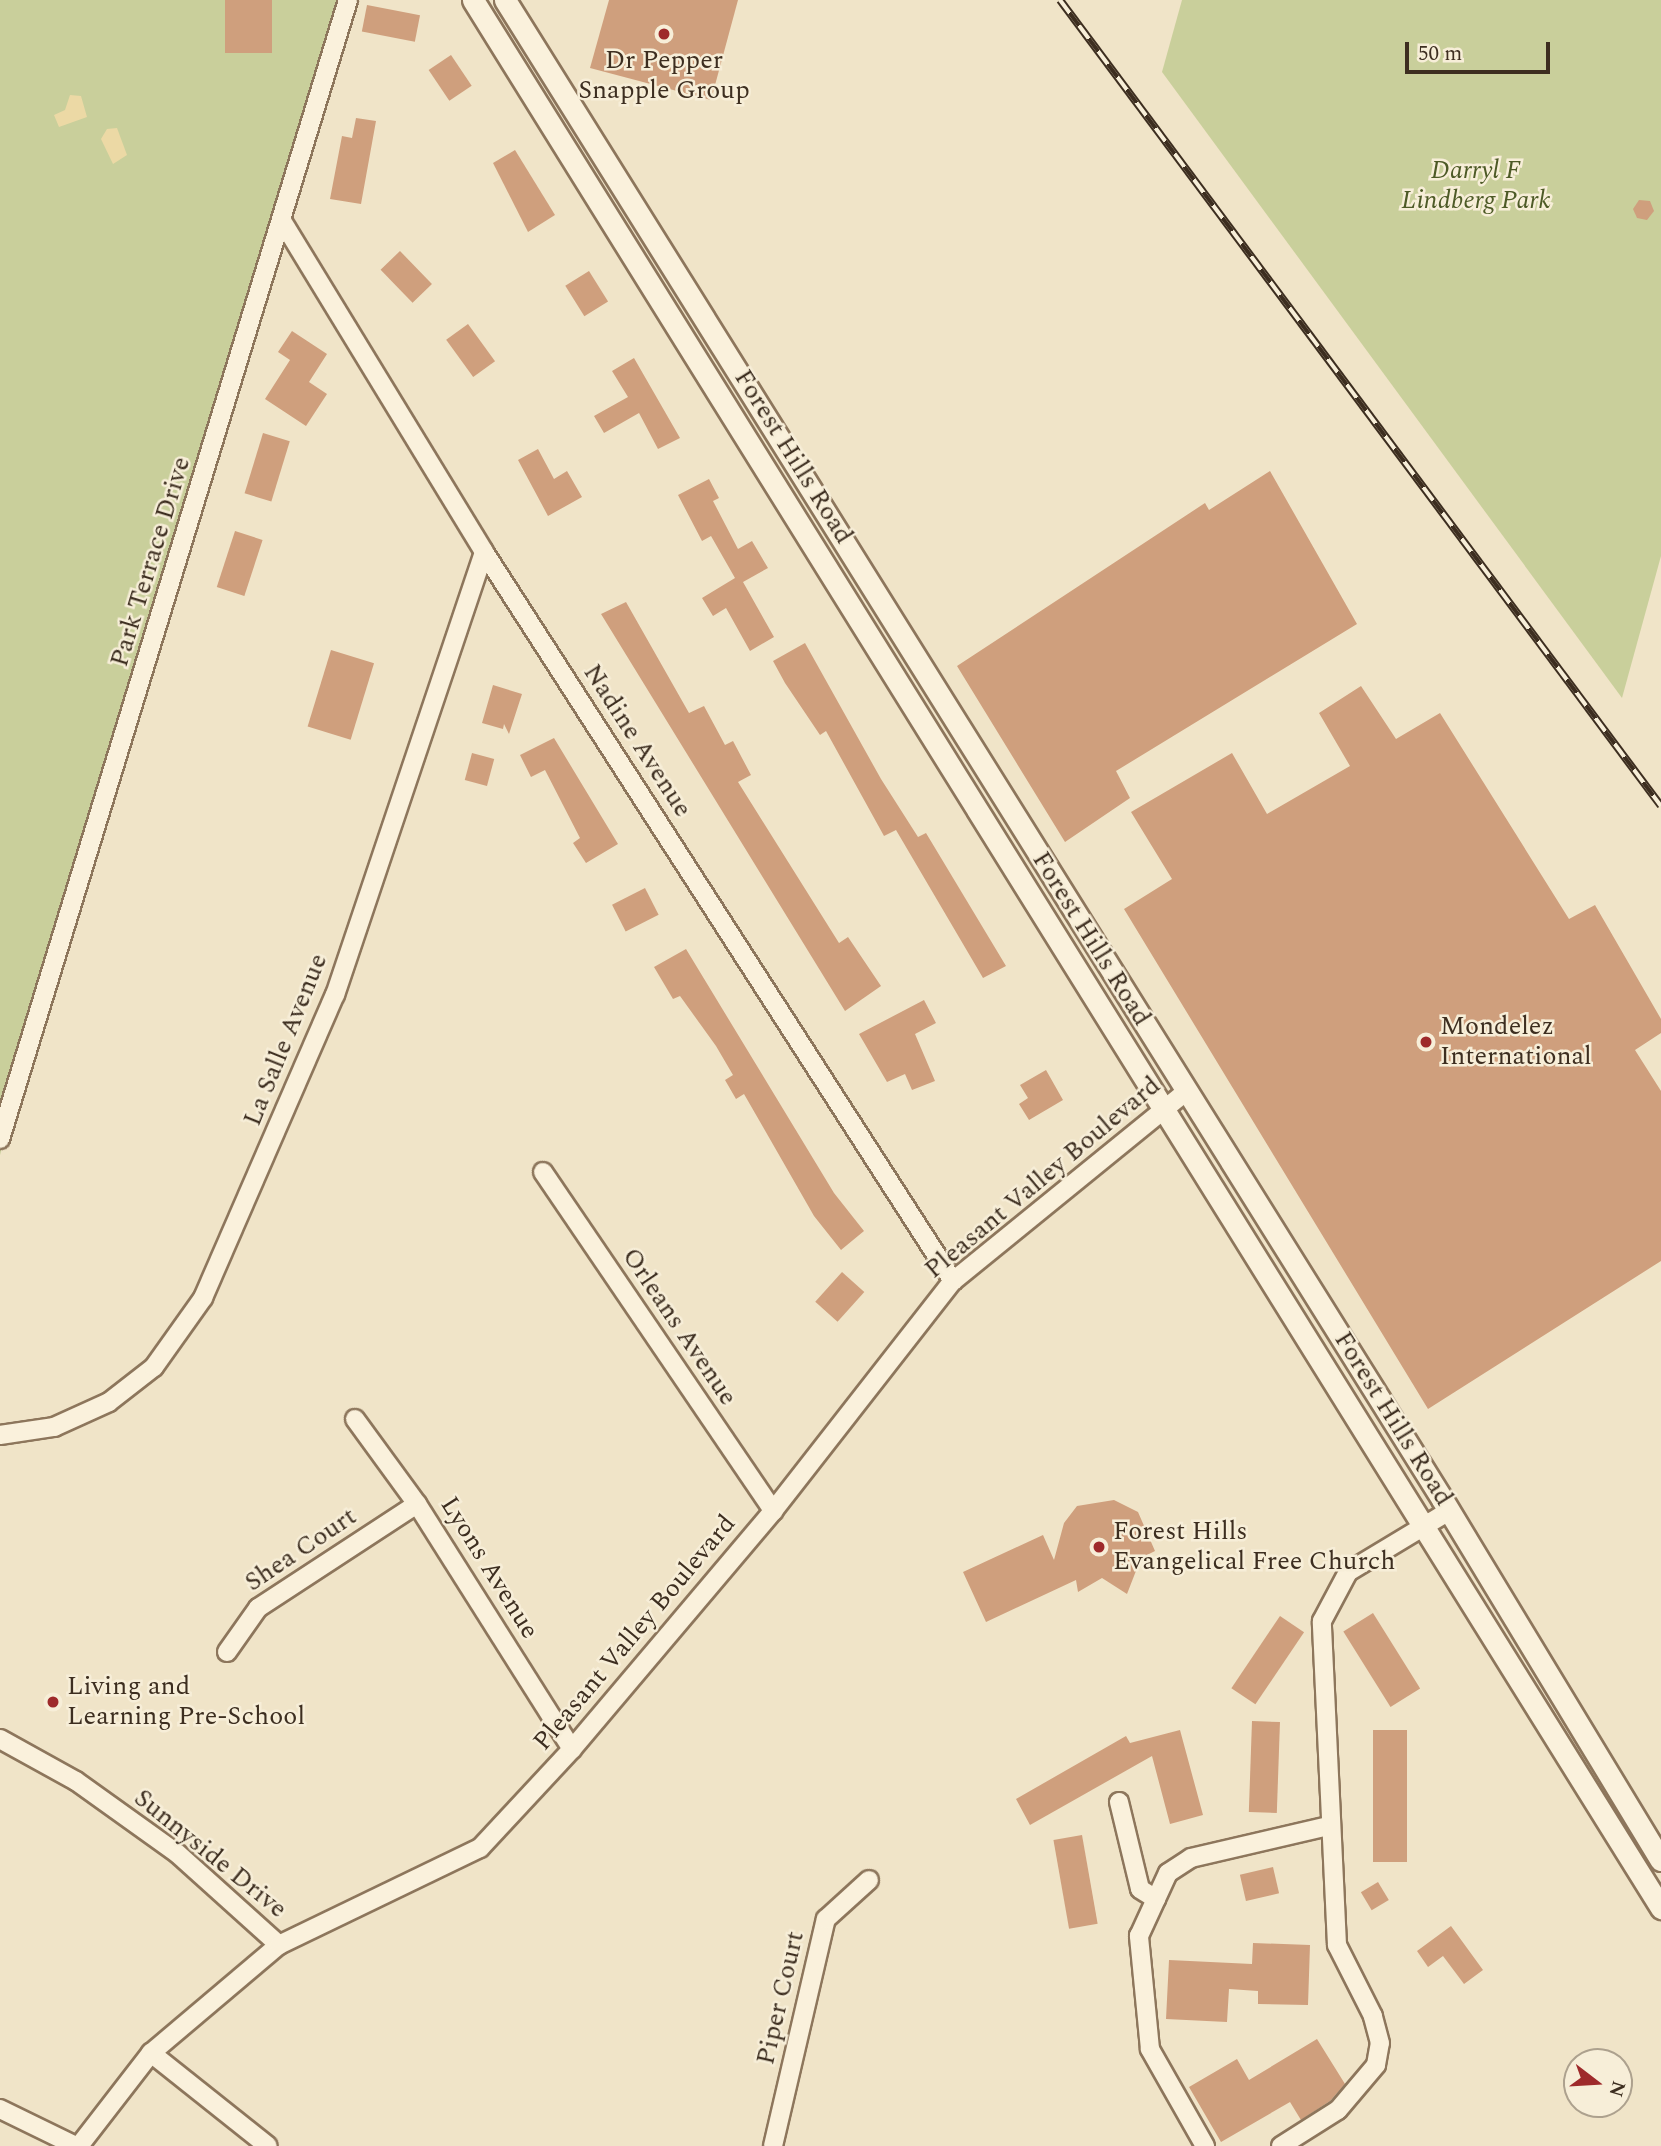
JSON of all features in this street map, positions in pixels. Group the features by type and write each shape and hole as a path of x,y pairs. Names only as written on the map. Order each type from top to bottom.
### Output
{"street":[{"name":"Park Terrace Drive","path":"0,1139 284,224 348,0"},
{"name":"Forest Hills Road","path":"473,0 805,527 1163,1109 1428,1526 1661,1908"},
{"name":"Forest Hills Road","path":"505,0 1184,1093 1449,1511 1661,1860"},
{"path":"579,168 598,150"},
{"name":"Nadine Avenue","path":"284,224 484,552 953,1281"},
{"path":"805,527 824,512"},
{"name":"La Salle Avenue","path":"0,1435 54,1427 108,1402 154,1367 203,1298 335,995 484,552"},
{"name":"Pleasant Valley Boulevard","path":"78,2146 151,2053 279,1945 480,1848 572,1749 773,1511 953,1281 1184,1093"},
{"name":"Orleans Avenue","path":"542,1172 773,1511"},
{"name":"Lyons Avenue","path":"355,1419 417,1504 572,1749"},
{"name":"Shea Court","path":"228,1652 258,1608 417,1504"},
{"path":"1281,2146 1338,2110 1376,2065 1380,2043 1373,2015 1337,1945 1329,1826 1322,1621 1348,1572 1449,1511"},
{"name":"Sunnyside Drive","path":"0,1739 76,1782 178,1854 279,1945"},
{"path":"1119,1802 1140,1889 1156,1899"},
{"path":"1205,2146 1150,2049 1139,1936 1168,1873 1191,1858 1329,1826"},
{"name":"Piper Court","path":"773,2146 826,1919 869,1880"},
{"path":"151,2053 268,2146"},
{"path":"0,2109 78,2146"}],"green space":[{"path":"0,0 343,0 0,1155"},
{"name":"Darryl F Lindberg Park","path":"1182,0 1661,0 1661,556 1622,698 1162,72"}],"sand":[{"path":"70,95 81,96 87,117 59,127 54,115 65,110"},
{"path":"117,128 127,155 113,164 101,139 107,129"}],"building":[{"path":"225,0 272,0 272,53 225,53"},
{"name":"Dr Pepper Snapple Group","path":"609,0 738,0 711,100 590,68"},
{"path":"367,5 420,15 415,42 362,32"},
{"path":"451,55 472,86 449,101 429,70"},
{"path":"356,118 376,121 361,204 330,199 342,136 352,138"},
{"path":"515,150 555,215 528,232 493,163"},
{"path":"1639,200 1650,201 1654,211 1647,220 1637,218 1633,209"},
{"path":"400,251 432,284 413,303 381,270"},
{"path":"589,271 608,302 584,316 565,286"},
{"path":"468,324 495,361 473,377 446,340"},
{"path":"292,331 327,354 309,382 327,394 306,426 265,399 290,360 278,352"},
{"path":"634,358 680,438 658,449 639,413 604,433 594,416 628,397 612,371"},
{"path":"263,433 290,441 271,501 245,493"},
{"path":"538,449 554,479 567,471 582,497 548,516 518,460"},
{"path":"1270,471 1357,624 1116,771 1130,798 1065,842 957,666 1205,503 1209,510"},
{"path":"709,479 719,498 713,501 738,549 752,541 768,568 743,582 774,637 750,651 726,608 713,616 702,598 735,578 711,536 702,541 678,495"},
{"path":"235,531 263,540 244,596 217,587"},
{"path":"626,602 689,713 704,706 725,745 733,741 751,775 738,782 839,943 848,937 881,986 845,1011 601,614"},
{"path":"805,643 881,779 918,837 926,833 1006,966 983,978 896,830 884,836 826,731 820,735 785,683 773,661"},
{"path":"331,650 374,663 351,740 308,727"},
{"path":"493,685 522,694 509,734 504,724 503,729 482,723"},
{"name":"Mondelez International","path":"1361,686 1396,739 1440,713 1569,919 1595,905 1661,1019 1661,1033 1635,1050 1661,1091 1661,1261 1428,1409 1124,909 1172,879 1131,812 1232,753 1267,814 1350,766 1319,713"},
{"path":"554,738 618,844 586,863 573,843 580,838 545,770 531,777 520,755"},
{"path":"472,753 494,759 487,786 465,780"},
{"path":"645,888 659,915 626,932 612,905"},
{"path":"686,949 834,1193 864,1231 841,1250 814,1216 744,1094 736,1099 725,1080 733,1075 716,1046 680,996 673,999 654,967"},
{"path":"924,1000 936,1023 915,1034 935,1081 912,1090 905,1074 887,1082 859,1034"},
{"path":"1046,1070 1063,1100 1029,1120 1019,1104 1028,1098 1020,1085"},
{"path":"842,1272 864,1292 838,1322 815,1302"},
{"path":"1114,1500 1138,1512 1155,1551 1141,1558 1127,1594 1102,1578 1078,1592 1076,1580 986,1622 963,1572 1043,1535 1054,1560 1064,1523 1077,1506"},
{"path":"1373,1613 1420,1688 1390,1707 1343,1632"},
{"path":"1280,1616 1304,1632 1255,1704 1231,1688"},
{"path":"1252,1721 1280,1722 1277,1813 1249,1812"},
{"path":"1180,1730 1203,1815 1170,1824 1152,1756 1030,1825 1016,1799 1126,1736 1130,1743"},
{"path":"1373,1730 1407,1730 1407,1862 1373,1862"},
{"path":"1082,1835 1098,1924 1069,1929 1053,1840"},
{"path":"1273,1867 1279,1893 1246,1901 1240,1875"},
{"path":"1378,1882 1389,1900 1372,1910 1361,1892"},
{"path":"1451,1926 1483,1970 1464,1984 1443,1956 1428,1967 1417,1951"},
{"path":"1253,1943 1310,1945 1308,2005 1258,2004 1258,1991 1229,1989 1227,2022 1166,2019 1169,1960 1252,1964"},
{"path":"1317,2039 1345,2084 1330,2101 1301,2120 1290,2102 1221,2142 1189,2087 1237,2059 1249,2080"}],"railway":[{"path":"1060,0 1661,806"}],"place":[{"name":"Dr Pepper Snapple Group","path":"664,34"},
{"name":"Mondelez International","path":"1426,1042"},
{"name":"Forest Hills Evangelical Free Church","path":"1099,1547"},
{"name":"Living and Learning Pre-School","path":"53,1702"}]}
